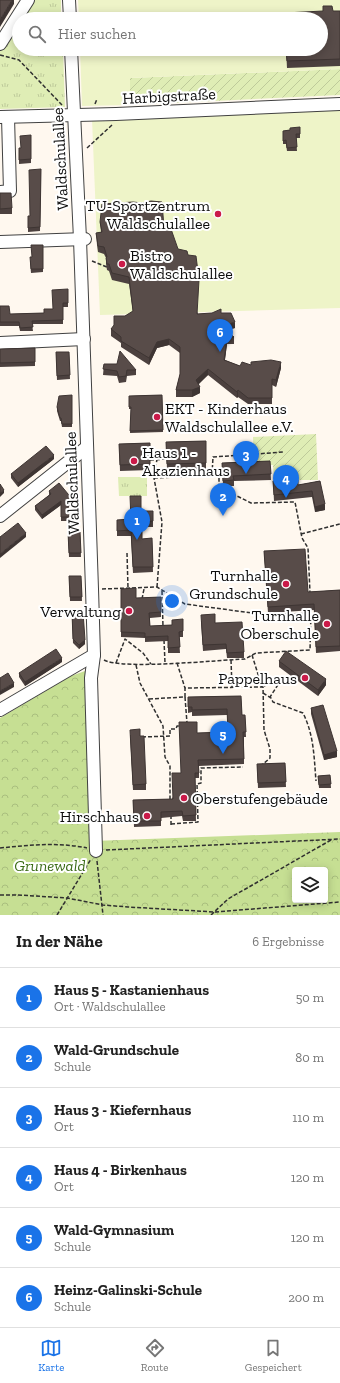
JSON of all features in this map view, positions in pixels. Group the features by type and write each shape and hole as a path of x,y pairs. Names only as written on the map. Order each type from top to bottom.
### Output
{"street":[{"path":"20,12 28,0"},
{"path":"69,0 70,12"},
{"path":"0,44 12,25"},
{"name":"Waldschulallee","path":"71,56 69,112 77,160 83,239 81,256 87,448 96,589 98,657 91,678 96,850"},
{"name":"Harbigstraße","path":"4,117 69,112 126,114 313,109 340,104"},
{"path":"0,192 10,191 4,117"},
{"path":"0,242 83,239"},
{"path":"0,343 84,339"},
{"path":"0,516 87,448"},
{"path":"0,710 98,657"}],"path":[{"path":"0,55 19,60 69,112"},
{"path":"77,160 92,142 126,114"},
{"path":"81,256 106,267"},
{"path":"212,475 213,457 284,452"},
{"path":"150,460 167,458"},
{"path":"156,587 162,522 154,478 157,459"},
{"path":"154,478 212,475 219,477 220,487 251,503 295,502 301,534 308,548 310,598"},
{"path":"301,534 340,524"},
{"path":"127,553 128,588"},
{"path":"96,589 156,587 185,604 267,615 311,613"},
{"path":"142,602 144,589"},
{"path":"162,591 163,632"},
{"path":"156,601 162,601"},
{"path":"98,657 109,663 136,665 245,659 256,653 310,650 310,606"},
{"path":"116,663 125,639 143,653 151,664"},
{"path":"163,640 165,663"},
{"path":"252,655 263,687 264,730 270,749 270,758 262,764 262,768"},
{"path":"231,660 232,687"},
{"path":"177,663 185,688 187,726"},
{"path":"136,665 140,683 163,726 165,757 170,766 170,802"},
{"path":"185,688 263,687 283,676 270,697"},
{"path":"264,693 270,697 273,702 303,713 309,725 314,743 316,781"},
{"path":"149,699 185,697"},
{"path":"142,737 170,736 170,729 176,729 177,726 182,726"},
{"path":"170,810 171,825 198,822 198,784 201,783 201,768 243,767"},
{"path":"211,915 228,899 332,839"},
{"path":"0,848 30,845 71,845 96,850 340,839"},
{"path":"57,915 96,850"},
{"path":"96,850 103,915"},
{"path":"0,895 67,898 103,905 215,912 340,902"}],"green space":[{"path":"33,0 61,0 61,12 25,12"},
{"path":"78,0 340,0 340,69 130,78 130,105 82,106 80,56 328,56 328,12 79,12"},
{"path":"12,32 12,56 63,56 65,107 0,109 0,51"},
{"path":"340,69 340,95 130,105 130,78"},
{"name":"TU-Sportzentrum Waldschulallee","path":"340,109 340,308 100,315 92,119"},
{"path":"316,434 318,480 274,480 273,465 254,465 253,437"},
{"path":"118,477 147,477 147,496 119,496"},
{"name":"Grunewald","path":"85,671 93,841 340,832 340,915 0,915 0,718 71,676"}],"building":[{"path":"0,0 12,0 0,20"},
{"path":"323,6 332,6 333,11 340,11 340,59 287,61 287,56 328,56 328,12 304,12 323,11"},
{"path":"300,127 300,134 296,134 297,147 287,148 286,140 283,141 283,131 290,130 290,128"},
{"path":"31,135 31,159 19,160 19,148 21,148 20,136"},
{"path":"41,169 40,227 28,228 28,216 30,216 29,170"},
{"path":"0,193 11,193 12,208 0,209"},
{"path":"151,201 162,202 164,228 171,229 178,249 187,251 188,255 196,256 199,280 197,314 212,313 221,309 221,313 231,313 235,322 231,323 229,333 234,337 227,338 224,360 240,366 242,362 251,365 251,362 271,360 281,362 276,380 272,379 272,398 248,398 238,390 237,392 208,369 196,380 200,387 192,390 176,390 180,374 180,347 169,339 157,342 149,358 121,341 121,337 111,329 114,325 114,316 125,316 133,311 129,277 112,273 109,264 107,264 107,257 104,247 98,246 96,233 102,232 100,222 102,204 133,202 142,203"},
{"path":"31,245 43,245 43,269 31,269"},
{"path":"68,289 68,303 63,303 63,320 32,321 33,327 20,328 19,322 0,322 0,306 9,306 10,314 44,313 44,309 53,309 52,290"},
{"path":"35,348 35,362 0,363 0,349"},
{"path":"120,351 136,370 127,370 126,376 119,377 117,371 103,369 104,364 117,364"},
{"path":"56,352 69,352 70,375 57,376"},
{"path":"72,395 72,424 62,424 57,407 59,396"},
{"path":"162,395 163,430 130,431 131,407 129,407 129,396"},
{"path":"206,441 206,463 167,464 166,442"},
{"name":"Haus 1 - Akazienhaus","path":"150,443 150,464 120,465 119,444"},
{"path":"46,446 54,455 18,483 11,474"},
{"path":"270,461 271,474 233,476 234,480 223,481 222,463"},
{"path":"298,480 298,485 320,481 325,504 315,507 312,491 274,495 273,481"},
{"path":"59,483 73,500 68,504 69,517 61,517 61,501 42,515 35,506 51,494 49,491"},
{"path":"0,484 4,490 0,493"},
{"path":"130,496 141,496 141,511 153,511 153,521 142,522 142,539 152,538 153,567 133,567 131,530 117,531 117,520 131,519"},
{"path":"18,523 26,533 0,554 0,537"},
{"path":"68,532 80,532 81,553 69,553"},
{"path":"305,549 308,592 340,590 340,646 316,647 314,604 268,607 264,551"},
{"path":"69,576 81,576 82,597 70,597"},
{"path":"136,588 136,598 161,597 161,612 149,613 150,626 172,625 172,620 183,619 183,631 179,632 180,647 168,648 168,636 145,637 145,633 121,632 121,589"},
{"path":"83,612 85,640 79,645 73,639 72,613"},
{"path":"215,614 215,623 242,622 244,652 227,653 226,644 203,645 201,615"},
{"path":"56,649 62,658 25,682 19,673"},
{"path":"286,651 326,679 318,690 279,661"},
{"path":"8,673 14,683 0,691 0,678"},
{"path":"241,696 242,715 245,715 246,732 243,732 244,759 198,760 199,773 195,773 196,815 183,816 182,811 161,812 161,821 134,821 133,800 173,799 172,773 181,773 179,722 197,722 197,733 228,732 227,709 192,710 192,707 188,707 188,697"},
{"path":"323,705 337,751 324,755 311,708"},
{"path":"140,729 140,736 144,736 146,784 133,785 130,730"},
{"path":"285,763 286,782 258,783 257,764"},
{"path":"330,775 331,784 319,785 318,776"}],"place":[{"name":"TU-Sportzentrum Waldschulallee","path":"218,214"},
{"name":"Bistro Waldschulallee","path":"122,264"},
{"name":"Heinz-Galinski-Schule","path":"220,352"},
{"name":"EKT - Kinderhaus Waldschulallee e.V.","path":"157,417"},
{"name":"Haus 1 - Akazienhaus","path":"134,461"},
{"name":"Haus 3 - Kiefernhaus","path":"246,474"},
{"name":"Haus 4 - Birkenhaus","path":"286,498"},
{"name":"Wald-Grundschule","path":"223,516"},
{"name":"Haus 5 - Kastanienhaus","path":"137,540"},
{"name":"Turnhalle Grundschule","path":"286,584"},
{"name":"Verwaltung","path":"129,611"},
{"name":"Turnhalle Oberschule","path":"327,624"},
{"name":"Pappelhaus","path":"305,678"},
{"name":"Wald-Gymnasium","path":"223,754"},
{"name":"Oberstufengebäude","path":"184,798"},
{"name":"Hirschhaus","path":"147,816"}]}
